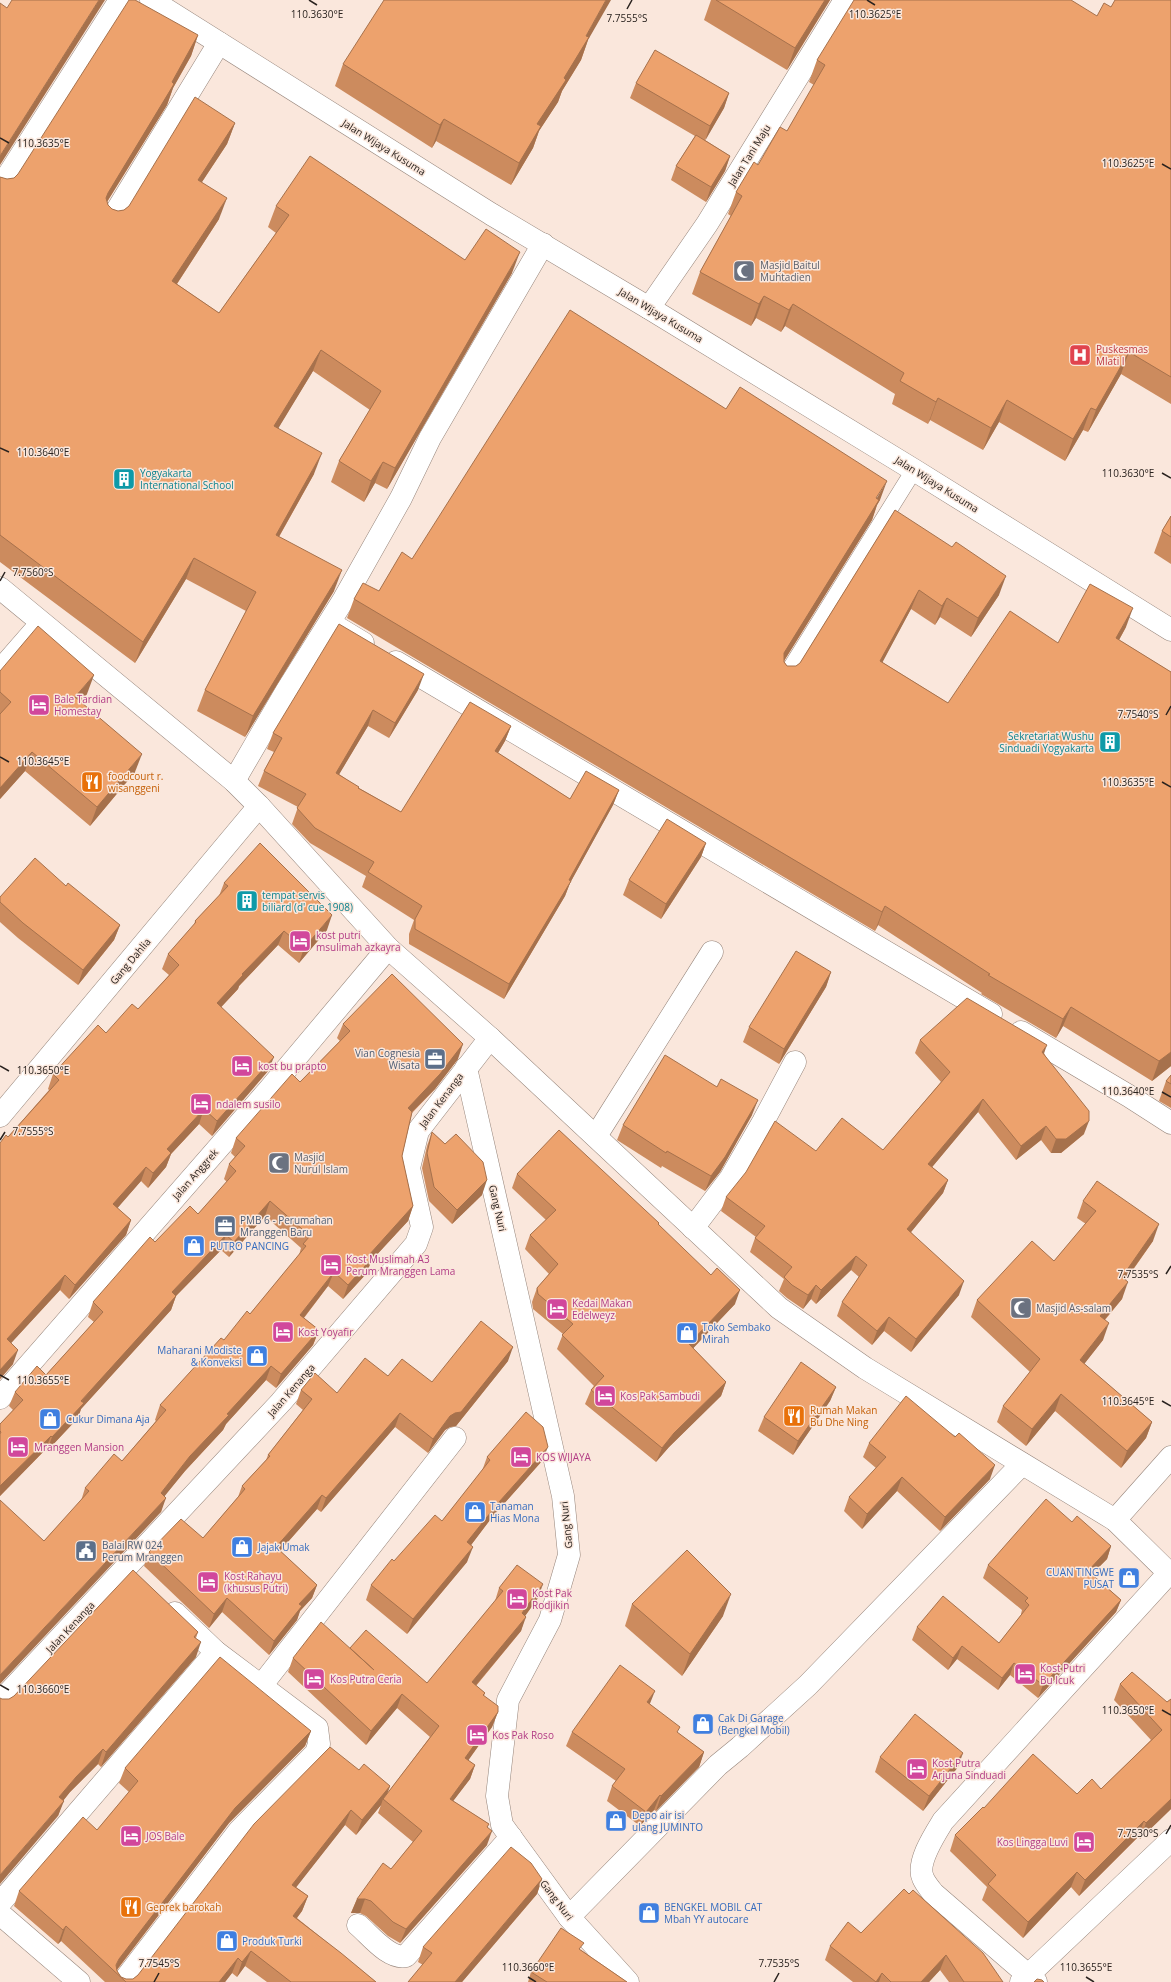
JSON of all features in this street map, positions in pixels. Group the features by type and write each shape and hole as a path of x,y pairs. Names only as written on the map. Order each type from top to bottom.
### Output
{"street":[{"path":"0,188 120,0"},
{"name":"Jalan Wijaya Kusuma","path":"151,0 490,214 649,308 914,470 1171,630"},
{"name":"Jalan Tani Maju","path":"649,308 707,224 845,0"},
{"path":"111,220 219,43"},
{"path":"234,781 330,623 401,498 430,438 543,244"},
{"path":"0,588 234,781 259,806 388,948 490,1038 779,1308 865,1368 1115,1520 1170,1574 943,1821 929,1844 922,1863 922,1877 933,1893 1029,1980 1171,1840"},
{"path":"330,623 1115,1087 1171,1123"},
{"name":"Gang Dahlia","path":"0,1116 259,806"},
{"name":"Jalan Anggrek","path":"0,1398 273,1086 388,948"},
{"path":"596,1136 712,952"},
{"name":"Jalan Kenanga","path":"0,1702 281,1402 416,1244 422,1227 409,1168 418,1131 490,1038"},
{"path":"693,1228 730,1179 764,1122 795,1062"},
{"name":"Gang Nuri","path":"466,1068 563,1496 569,1555 550,1620 508,1700 498,1796 502,1825 569,1917 628,1982"},
{"path":"261,1686 455,1438"},
{"path":"1115,1520 1171,1457"},
{"path":"569,1917 718,1765 746,1742 808,1685 1022,1464"},
{"path":"126,1566 143,1582"},
{"path":"123,1982 239,1831 316,1753 319,1744 317,1728 216,1652 160,1598"},
{"path":"0,1903 216,1652"},
{"path":"358,1925 386,1950 400,1957 406,1956 510,1837"},
{"path":"0,1914 79,1982"}],"lane":[{"path":"785,677 914,470"},
{"path":"0,666 40,620"}],"building":[{"path":"12,0 99,0 0,156 0,3 7,8"},
{"path":"129,0 135,0 198,35 172,82 174,84 108,193 106,198 108,205 112,209 118,211 124,210 129,206 195,97 235,123 198,180 227,198 172,281 219,313 289,215 276,206 310,156 465,260 486,229 520,252 395,468 383,462 371,481 339,461 381,391 321,350 274,426 322,453 276,535 342,570 253,716 205,690 256,592 194,558 143,642 0,535 0,177 7,179 14,178 18,174"},
{"path":"384,0 606,0 586,36 589,37 564,78 566,80 537,124 541,126 519,163 444,119 440,125 343,64"},
{"path":"716,0 825,0 795,48"},
{"path":"854,0 1071,0 1097,16 1104,3 1111,7 1115,0 1171,0 1171,377 1129,352 1096,410 1091,408 1073,439 1007,400 991,428 938,398 936,402 900,381 904,373 793,304 789,310 764,296 759,304 700,272 742,196 736,192 754,162 758,165 780,127 787,131 825,65 817,60"},
{"path":"655,50 729,93 710,126 636,83"},
{"path":"696,135 730,156 711,187 676,166"},
{"path":"570,310 726,409 740,387 887,481 876,498 879,500 784,653 784,662 787,666 796,666 800,663 895,510 952,547 956,542 1006,576 978,618 947,598 942,606 919,590 880,661 948,703 1010,611 1058,643 1090,584 1133,608 1116,638 1171,672 1171,1052 1159,1061 1071,1007 1063,1019 988,975 990,974 885,906 882,912 354,599 363,583 379,591 402,552 412,559"},
{"path":"1171,516 1171,537 1162,531"},
{"path":"339,624 424,674 395,723 373,710 336,773 359,787 358,788 401,812 470,702 511,726 495,751 570,799 586,771 619,790 569,880 571,881 509,984 415,929 415,919 422,906 368,872 374,862 315,828 297,808 306,794 264,771 282,738 273,733"},
{"path":"38,626 94,675 75,697 142,754 97,807 32,752 0,788 0,714 11,702 0,692 0,671"},
{"path":"667,819 706,843 666,904 629,880"},
{"path":"260,843 332,915 304,948 284,931 242,974 243,975 217,1003 274,1057 217,1121 204,1109 167,1149 171,1153 153,1173 146,1167 113,1204 131,1220 75,1285 65,1275 7,1339 18,1350 0,1370 0,1143 6,1135 8,1137 59,1080 53,1074 98,1025 106,1033 132,1004 138,1009 179,965 168,954 196,922 195,921 228,886 224,883"},
{"path":"35,858 66,886 68,883 120,925 83,970 23,923 0,902 0,897"},
{"path":"796,951 831,972 784,1049 749,1027"},
{"path":"392,974 463,1044 440,1074 408,1108 412,1112 402,1156 413,1206 369,1255 372,1258 348,1285 334,1272 300,1315 319,1330 281,1374 271,1366 227,1414 229,1415 190,1456 161,1493 166,1498 0,1675 0,1500 44,1541 89,1491 85,1488 114,1454 122,1461 166,1410 160,1405 221,1338 224,1340 247,1311 250,1314 306,1246 303,1244 310,1236 270,1201 234,1242 226,1235 172,1292 176,1296 81,1401 84,1403 52,1437 51,1436 0,1486 0,1424 23,1400 15,1392 37,1366 46,1375 103,1312 93,1302 150,1237 155,1242 190,1206 198,1214 236,1171 229,1164 245,1146 236,1138 292,1074 300,1082 350,1031 343,1024"},
{"path":"967,998 1047,1045 1042,1052 1089,1111 1089,1121 1066,1139 1056,1139 1046,1126 1021,1146 983,1099 928,1164 948,1180 907,1229 964,1281 916,1339 889,1317 877,1331 842,1302 867,1265 856,1256 821,1290 816,1285 808,1295 792,1285 784,1277 792,1267 755,1238 765,1226 726,1197 746,1172 775,1121 816,1151 842,1118 883,1150 950,1072 920,1040"},
{"path":"665,1055 717,1087 721,1079 758,1100 725,1157 711,1176 667,1151 666,1153 623,1125"},
{"path":"1171,1075 1171,1084 1166,1081"},
{"path":"559,1130 659,1223 658,1224 711,1275 717,1268 740,1290 689,1344 726,1382 674,1433 662,1448 591,1390 604,1376 562,1335 573,1324 538,1294 537,1288 558,1264 530,1235 556,1210 517,1174"},
{"path":"432,1132 445,1144 456,1134 483,1162 487,1180 457,1210 434,1187 427,1153"},
{"path":"1097,1181 1159,1224 1122,1277 1128,1282 1100,1316 1109,1323 1080,1360 1152,1422 1127,1451 1061,1394 1032,1429 1003,1406 1040,1359 977,1300 1032,1241 1054,1261 1096,1211 1083,1201"},
{"path":"481,1321 513,1347 461,1412 450,1416 433,1439 400,1413 326,1498 322,1495 276,1547 317,1585 299,1604 302,1606 274,1641 227,1598 214,1614 149,1552 181,1519 203,1538 245,1489 242,1486 270,1456 268,1455 312,1399 301,1390 315,1373 337,1393 365,1358 388,1376 402,1359 432,1382"},
{"path":"801,1362 836,1387 798,1441 764,1417"},
{"path":"906,1396 955,1437 959,1433 995,1465 945,1517 902,1477 867,1514 849,1497 886,1457 869,1443"},
{"path":"526,1412 543,1427 548,1447 499,1502 467,1542 473,1547 413,1619 371,1585 392,1559 394,1561 435,1515 442,1521 490,1460 487,1457"},
{"path":"1046,1499 1072,1522 1077,1516 1111,1546 1088,1571 1121,1600 1043,1685 1014,1663 1002,1678 962,1646 953,1658 917,1627 943,1596 999,1643 1029,1605 1025,1601 1028,1598 988,1565"},
{"path":"687,1550 731,1594 690,1654 632,1604"},
{"path":"517,1565 543,1584 522,1613 526,1617 472,1682 485,1693 483,1695 498,1706 498,1712 465,1758 475,1765 450,1799 489,1824 487,1827 492,1831 406,1929 393,1922 371,1901 357,1899 383,1863 391,1869 422,1831 383,1799 439,1726 402,1694 371,1731 293,1658 321,1622 374,1670 350,1648 366,1630 427,1683 503,1591 499,1588"},
{"path":"133,1570 198,1632 194,1637 201,1642 106,1752 103,1749 76,1777 59,1797 64,1801 0,1875 0,1698 9,1699 14,1696"},
{"path":"220,1657 311,1731 235,1808 119,1959 116,1965 117,1971 121,1977 126,1979 133,1979 138,1975 254,1824 330,1747 359,1770 364,1764 390,1786 362,1820 351,1810 292,1885 308,1896 293,1916 376,1982 291,1982 251,1951 242,1962 238,1958 219,1982 126,1982 66,1926 63,1930 19,1891 83,1817 97,1830 138,1781 125,1768"},
{"path":"620,1665 655,1691 647,1702 680,1727 677,1732 704,1752 661,1796 660,1795 646,1812 612,1786 625,1769 572,1732"},
{"path":"1132,1672 1167,1702 1171,1699 1171,1799 1146,1823 1144,1821 1085,1880 1077,1872 1028,1922 988,1884 996,1875 955,1835 983,1807 984,1808 1033,1754 1077,1794 1092,1779 1101,1789 1162,1730 1120,1684"},
{"path":"915,1714 963,1753 929,1796 880,1757"},
{"path":"511,1847 531,1863 542,1879 455,1982 408,1982 432,1953 423,1947"},
{"path":"904,1889 909,1894 913,1890 983,1953 1003,1982 964,1982 946,1955 921,1982 891,1982 882,1973 876,1982 830,1946 848,1922 861,1933"},
{"path":"561,1928 584,1943 579,1949 627,1982 547,1982 531,1972"},
{"path":"1037,1979 1042,1980 1044,1982 1034,1982"}],"place":[{"name":"Masjid Baitul Muhtadien","path":"744,271"},
{"name":"Puskesmas Mlati I","path":"1080,355"},
{"name":"Yogyakarta International School","path":"124,479"},
{"name":"Bale Tardian Homestay","path":"39,705"},
{"name":"Sekretariat Wushu Sinduadi Yogyakarta","path":"1110,742"},
{"name":"foodcourt r. wisanggeni","path":"92,782"},
{"name":"tempat servis biliard (d' cue 1908)","path":"247,901"},
{"name":"kost putri msulimah azkayra","path":"300,941"},
{"name":"Vian Cognesia Wisata","path":"435,1059"},
{"name":"kost bu prapto","path":"242,1066"},
{"name":"ndalem susilo","path":"201,1104"},
{"name":"Masjid Nurul Islam","path":"279,1163"},
{"name":"PMB 6 - Perumahan Mranggen Baru","path":"225,1226"},
{"name":"PUTRO PANCING","path":"194,1246"},
{"name":"Kost Muslimah A3 Perum Mranggen Lama","path":"331,1265"},
{"name":"Masjid As-salam","path":"1021,1308"},
{"name":"Kedai Makan Edelweyz","path":"557,1309"},
{"name":"Kost Yoyafir","path":"283,1332"},
{"name":"Toko Sembako Mirah","path":"687,1333"},
{"name":"Maharani Modiste & Konveksi","path":"257,1356"},
{"name":"Kos Pak Sambudi","path":"605,1396"},
{"name":"Rumah Makan Bu Dhe Ning","path":"794,1416"},
{"name":"Cukur Dimana Aja","path":"50,1419"},
{"name":"Mranggen Mansion","path":"18,1447"},
{"name":"KOS WIJAYA","path":"521,1457"},
{"name":"Tanaman Hias Mona","path":"475,1512"},
{"name":"Jajak Umak","path":"242,1547"},
{"name":"Balai RW 024 Perum Mranggen","path":"86,1551"},
{"name":"CUAN TINGWE PUSAT","path":"1129,1578"},
{"name":"Kost Rahayu (khusus Putri)","path":"208,1582"},
{"name":"Kost Pak Rodjikin","path":"517,1599"},
{"name":"Kost Putri Bu Icuk","path":"1025,1674"},
{"name":"Kos Putra Ceria","path":"314,1679"},
{"name":"Cak Di Garage (Bengkel Mobil)","path":"703,1724"},
{"name":"Kos Pak Roso","path":"477,1735"},
{"name":"Kost Putra Arjuna Sinduadi","path":"917,1769"},
{"name":"Depo air isi ulang JUMINTO","path":"616,1821"},
{"name":"JOS Bale","path":"131,1836"},
{"name":"Kos Lingga Luvi","path":"1084,1842"},
{"name":"Geprek barokah","path":"131,1907"},
{"name":"BENGKEL MOBIL CAT Mbah YY autocare","path":"649,1913"},
{"name":"Produk Turki","path":"227,1941"}]}
